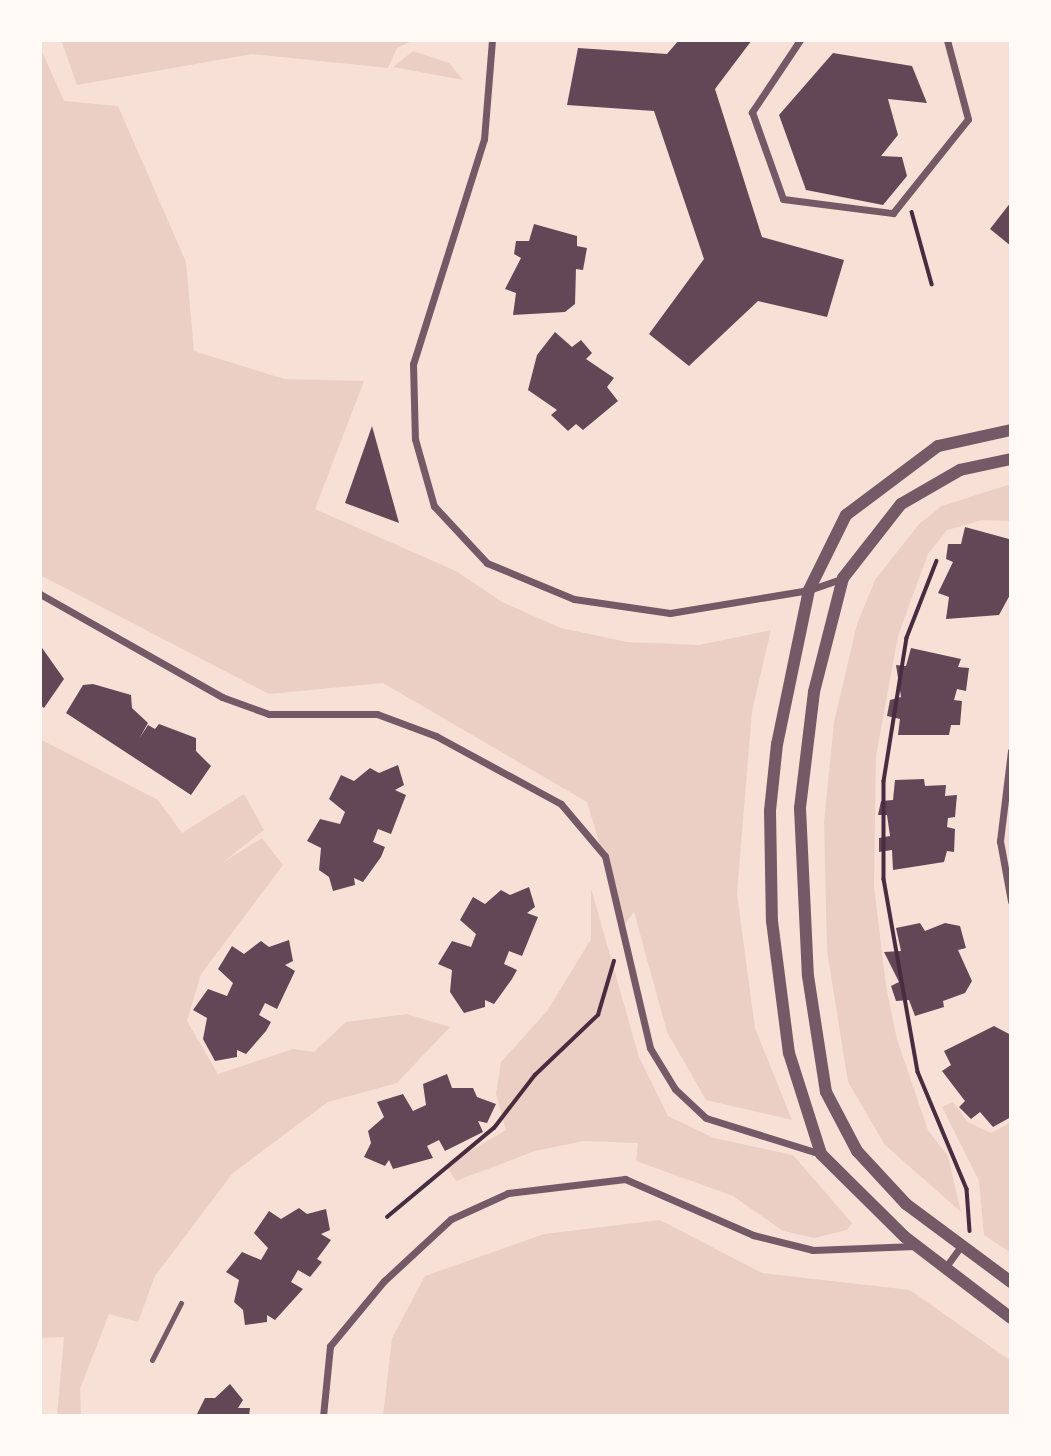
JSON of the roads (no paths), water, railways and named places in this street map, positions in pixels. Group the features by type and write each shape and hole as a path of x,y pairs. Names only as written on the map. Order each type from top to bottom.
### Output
{"street":[{"path":"492,40 484,139 412,364 415,439 434,506 487,563 574,599 670,613 809,590 843,578"},
{"path":"800,40 752,111 783,199 893,214 968,119 947,40"},
{"path":"821,1154 789,1053 772,921 777,744 809,590 846,515 938,446 1011,429"},
{"path":"1011,459 960,470 901,504 843,578 814,692 800,808 815,1034 826,1092 857,1151 906,1204 1011,1282"},
{"path":"40,594 222,697 269,714 377,714 436,736 561,804 605,856 624,925 650,1048 674,1089 706,1118 821,1154 917,1246 1011,1318"},
{"path":"1011,751 1000,841 1011,901"},
{"path":"323,1416 330,1346 384,1280 451,1219 508,1193 625,1179 753,1236 813,1250 917,1246"},
{"path":"945,1268 962,1248"}],"lane":[{"path":"152,1360 181,1303"}]}
